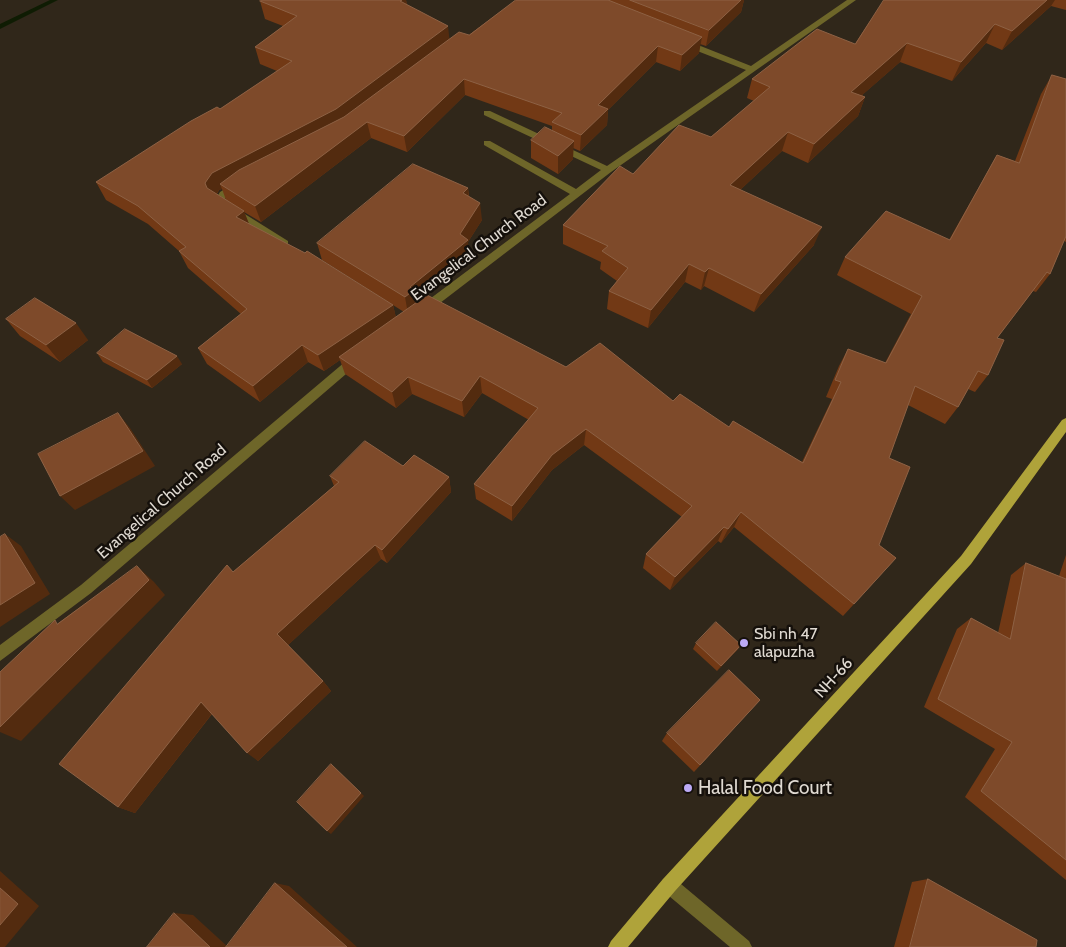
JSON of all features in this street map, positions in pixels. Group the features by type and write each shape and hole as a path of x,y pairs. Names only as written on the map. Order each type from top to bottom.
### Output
{"main road":[{"name":"NH-66","path":"618,947 669,885 966,560 1066,423"}],"street":[{"name":"Evangelical Church Road","path":"416,316 608,170 852,0"},
{"path":"677,40 751,69"},
{"path":"487,113 608,170"},
{"path":"487,142 577,194"},
{"path":"250,178 223,194 219,202 295,250"},
{"name":"Evangelical Church Road","path":"0,654 86,589 342,368 364,353"},
{"path":"669,885 743,947"}],"building":[{"path":"261,0 402,0 400,1 448,26 336,109 212,173 205,183 207,188 244,211 236,217 305,253 307,251 393,305 318,355 302,345 253,386 198,348 247,309 179,251 186,247 138,206 96,182 191,121 217,107 220,109 292,61 255,47 297,16"},
{"path":"516,0 608,0 702,37 682,55 658,46 598,105 608,109 581,135 552,122 562,113 464,79 404,136 367,122 255,206 220,184 239,170 344,117 459,32 469,35"},
{"path":"630,0 741,0 709,30"},
{"path":"884,0 1047,0 1012,31 995,24 961,62 907,43 851,92 865,97 814,144 788,132 730,185 822,227 761,294 709,268 705,272 689,264 651,310 609,291 628,268 602,251 608,246 563,225 620,166 633,174 679,125 711,137 770,87 752,79 817,29 855,44"},
{"path":"1052,75 1066,79 1066,236 1050,274 1047,272 997,338 1004,340 988,375 978,371 958,407 915,386 889,458 910,467 879,545 896,558 854,604 741,512 728,529 724,527 675,577 646,554 692,506 586,429 552,455 512,506 474,484 538,408 480,376 462,401 408,377 392,392 339,357 427,295 566,367 600,343 673,401 680,394 729,427 733,421 803,463 841,382 835,380 848,349 886,363 922,296 845,257 886,211 950,240 997,155 1019,163"},
{"path":"545,127 574,141 558,156 531,140"},
{"path":"413,164 468,188 463,193 480,203 460,234 468,240 410,287 414,290 405,297 317,243"},
{"path":"35,298 76,323 46,345 6,319"},
{"path":"125,329 177,356 147,380 97,353"},
{"path":"118,413 143,451 60,496 38,454"},
{"path":"365,441 403,466 414,455 449,477 382,550 375,545 277,634 323,681 247,753 201,702 118,807 59,764 227,565 233,572 339,482 330,476"},
{"path":"5,534 35,583 0,605 0,537"},
{"path":"1026,563 1066,579 1066,860 981,791 1012,742 938,699 971,618 1010,639"},
{"path":"137,566 149,580 0,727 0,672 55,620 57,624"},
{"path":"716,622 741,645 721,666 696,643"},
{"path":"729,670 760,700 700,765 667,733"},
{"path":"331,764 361,793 327,831 297,802"},
{"path":"928,879 1037,940 1036,947 910,947"},
{"path":"275,883 347,947 226,947"},
{"path":"0,888 18,904 0,925"},
{"path":"174,913 210,947 147,947"}],"waterway":[{"path":"0,27 55,0"}],"place":[{"name":"Sbi nh 47 alapuzha","path":"744,643"},
{"name":"Halal Food Court","path":"688,788"}]}
